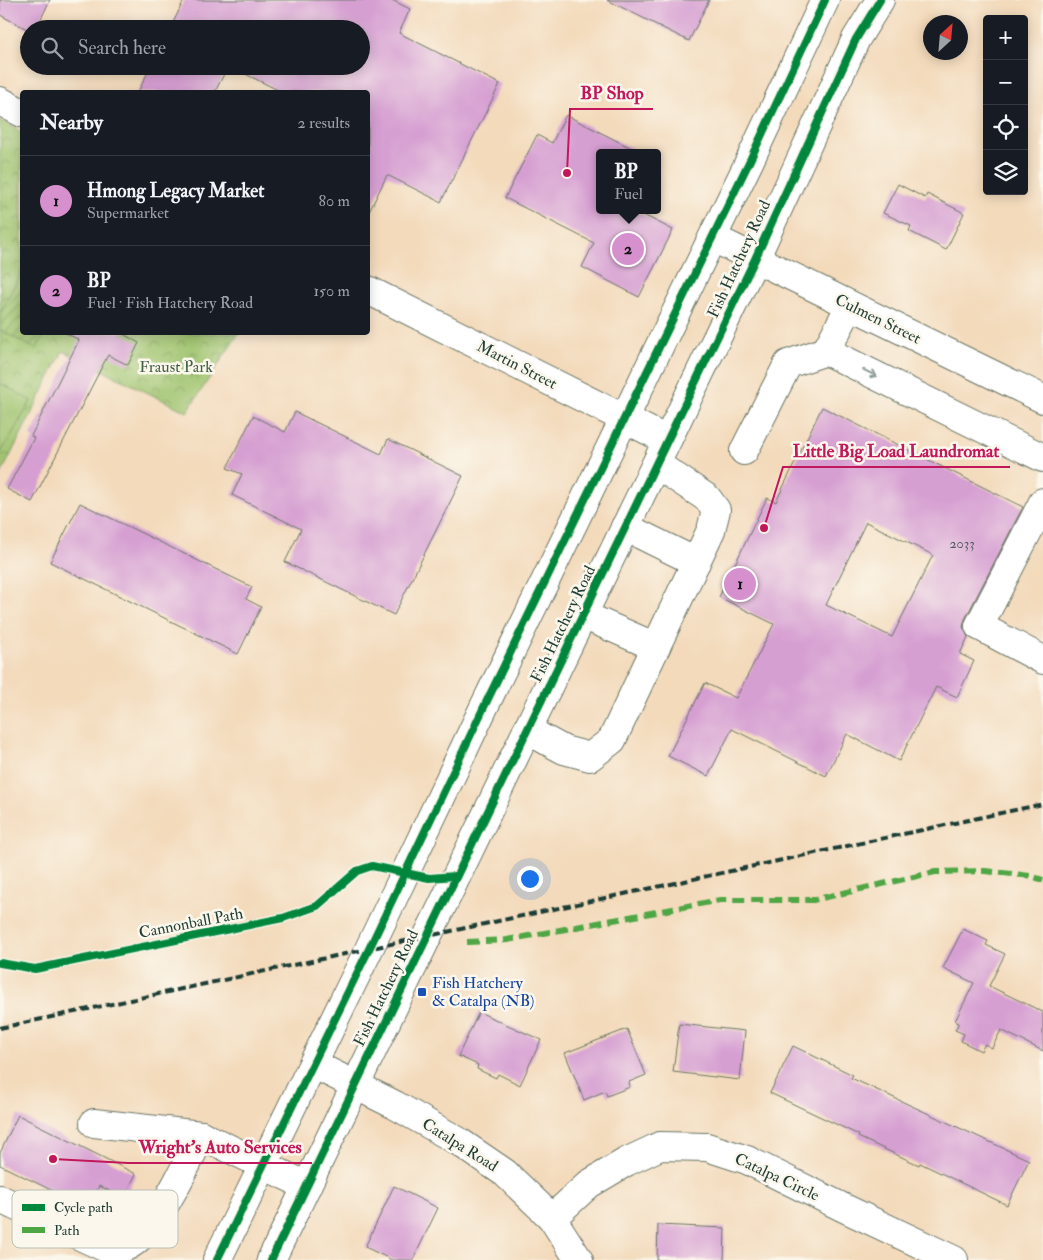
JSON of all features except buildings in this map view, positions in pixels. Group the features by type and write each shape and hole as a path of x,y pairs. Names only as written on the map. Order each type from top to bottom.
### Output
{"main road":[{"name":"Fish Hatchery Road","path":"217,1260 713,238 825,0"},
{"name":"Fish Hatchery Road","path":"272,1260 354,1086 755,259 856,39 880,0"},
{"path":"0,101 20,112"},
{"name":"Culmen Street","path":"713,238 1043,399"},
{"name":"Martin Street","path":"370,291 624,419 662,452 708,498 716,510 711,530 696,562"},
{"path":"744,451 788,364 826,351 850,306"},
{"path":"826,351 1043,458"},
{"path":"1043,502 980,626 1043,660"},
{"path":"527,730 564,750 590,757 612,740 696,562 625,527"},
{"path":"582,615 656,647"},
{"name":"Catalpa Road","path":"313,1064 395,1105 458,1141 506,1173 552,1218 579,1260"},
{"path":"94,1123 202,1135 307,1186"},
{"path":"172,1190 202,1135"},
{"name":"Catalpa Circle","path":"552,1218 589,1184 626,1162 660,1146 706,1148 747,1160 954,1260"},
{"path":"0,1200 12,1205"},
{"path":"106,1248 122,1248"}],"green space":[{"name":"Fraust Park","path":"0,120 20,131 20,335 238,335 187,412 63,351 0,476"},
{"path":"20,275 20,335 44,335 36,349 0,330 0,313"},
{"path":"0,383 31,401 0,455"}],"railway":[{"path":"0,1028 1043,804"}],"marked path":[{"path":"467,942 507,940 720,900 813,900 935,872 985,871 1031,876 1043,880"}],"cycle path":[{"path":"217,1260 750,160 825,0"},
{"path":"271,1260 755,259 856,39 880,0"},
{"name":"Cannonball Path","path":"0,963 35,969 283,918 317,906 357,871 372,866 429,878 456,876"}],"place":[{"name":"BP Shop","path":"567,173"},
{"name":"BP","path":"628,249"},
{"name":"Little Big Load Laundromat","path":"764,528"},
{"name":"Hmong Legacy Market","path":"740,584"},
{"name":"Fish Hatchery & Catalpa (NB)","path":"422,992"},
{"name":"Wright's Auto Services","path":"53,1159"}]}
